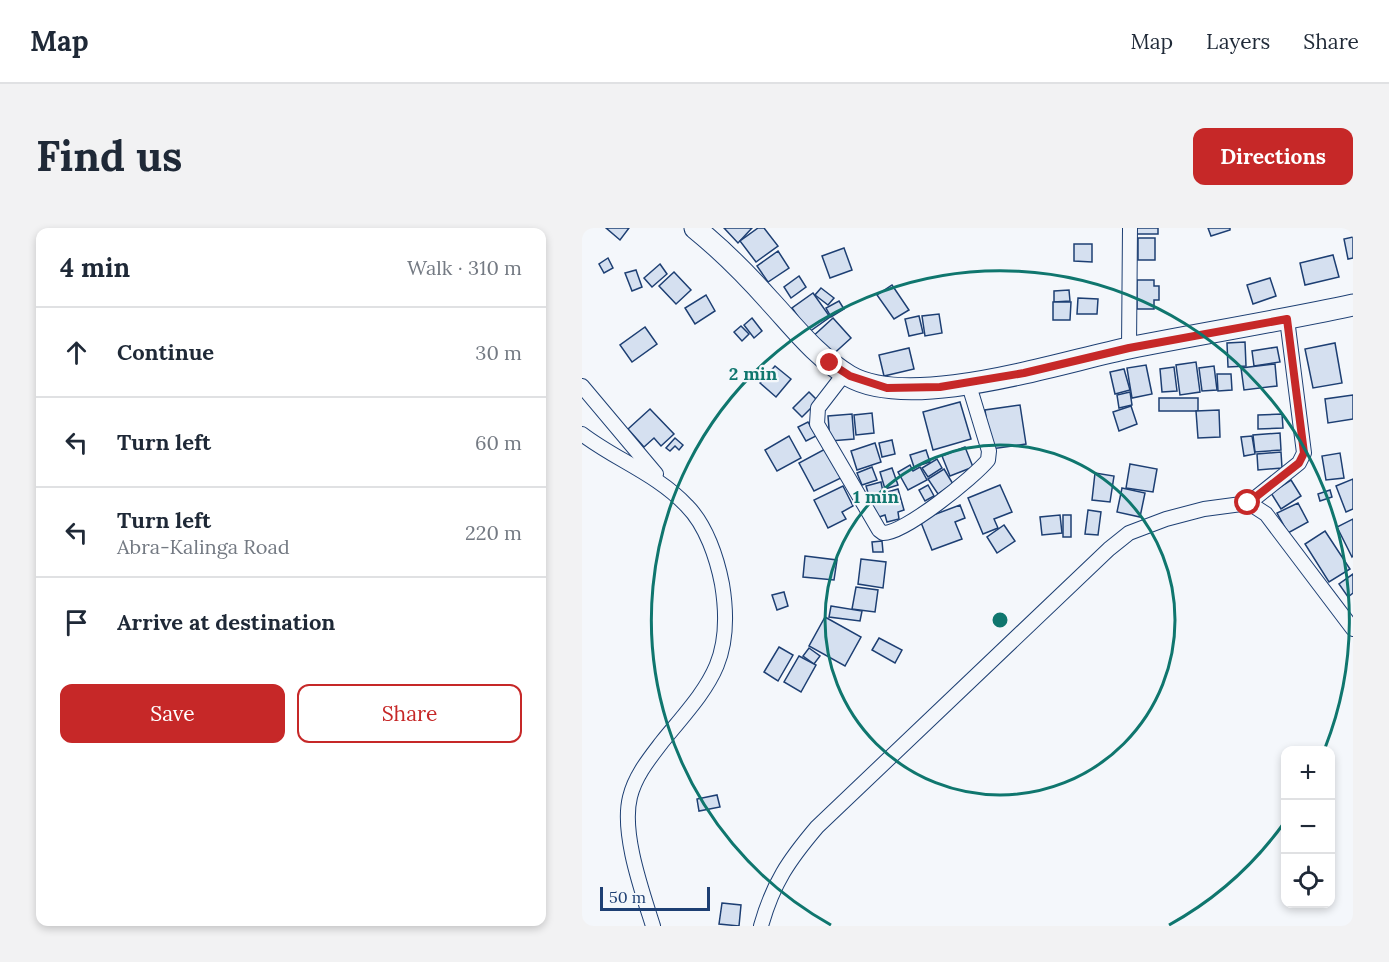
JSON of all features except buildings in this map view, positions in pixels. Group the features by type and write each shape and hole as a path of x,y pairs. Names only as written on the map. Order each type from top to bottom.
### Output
{"main road":[{"path":"695,228 724,252 808,345 845,373 872,385 887,388 921,388 1024,373 1129,348 1353,305"}],"street":[{"path":"1129,348 1130,228"},
{"path":"761,926 777,879 789,860 817,827 1109,549 1130,533 1166,519 1204,509 1248,503 1299,463 1304,453 1287,319"},
{"path":"845,373 818,408 817,424 874,523 883,533 901,528 938,504 988,460 989,452 968,382"},
{"path":"582,386 665,484 689,508 708,537 719,570 725,628 722,656 713,676 651,756 633,786 629,800 631,848 653,926"},
{"path":"582,434 665,484"},
{"path":"1248,503 1266,514 1353,629"}],"route":[{"path":"830,363 850,376 872,385 902,389 940,387 1024,373 1129,348 1287,319 1304,453 1299,463 1248,503"}]}
